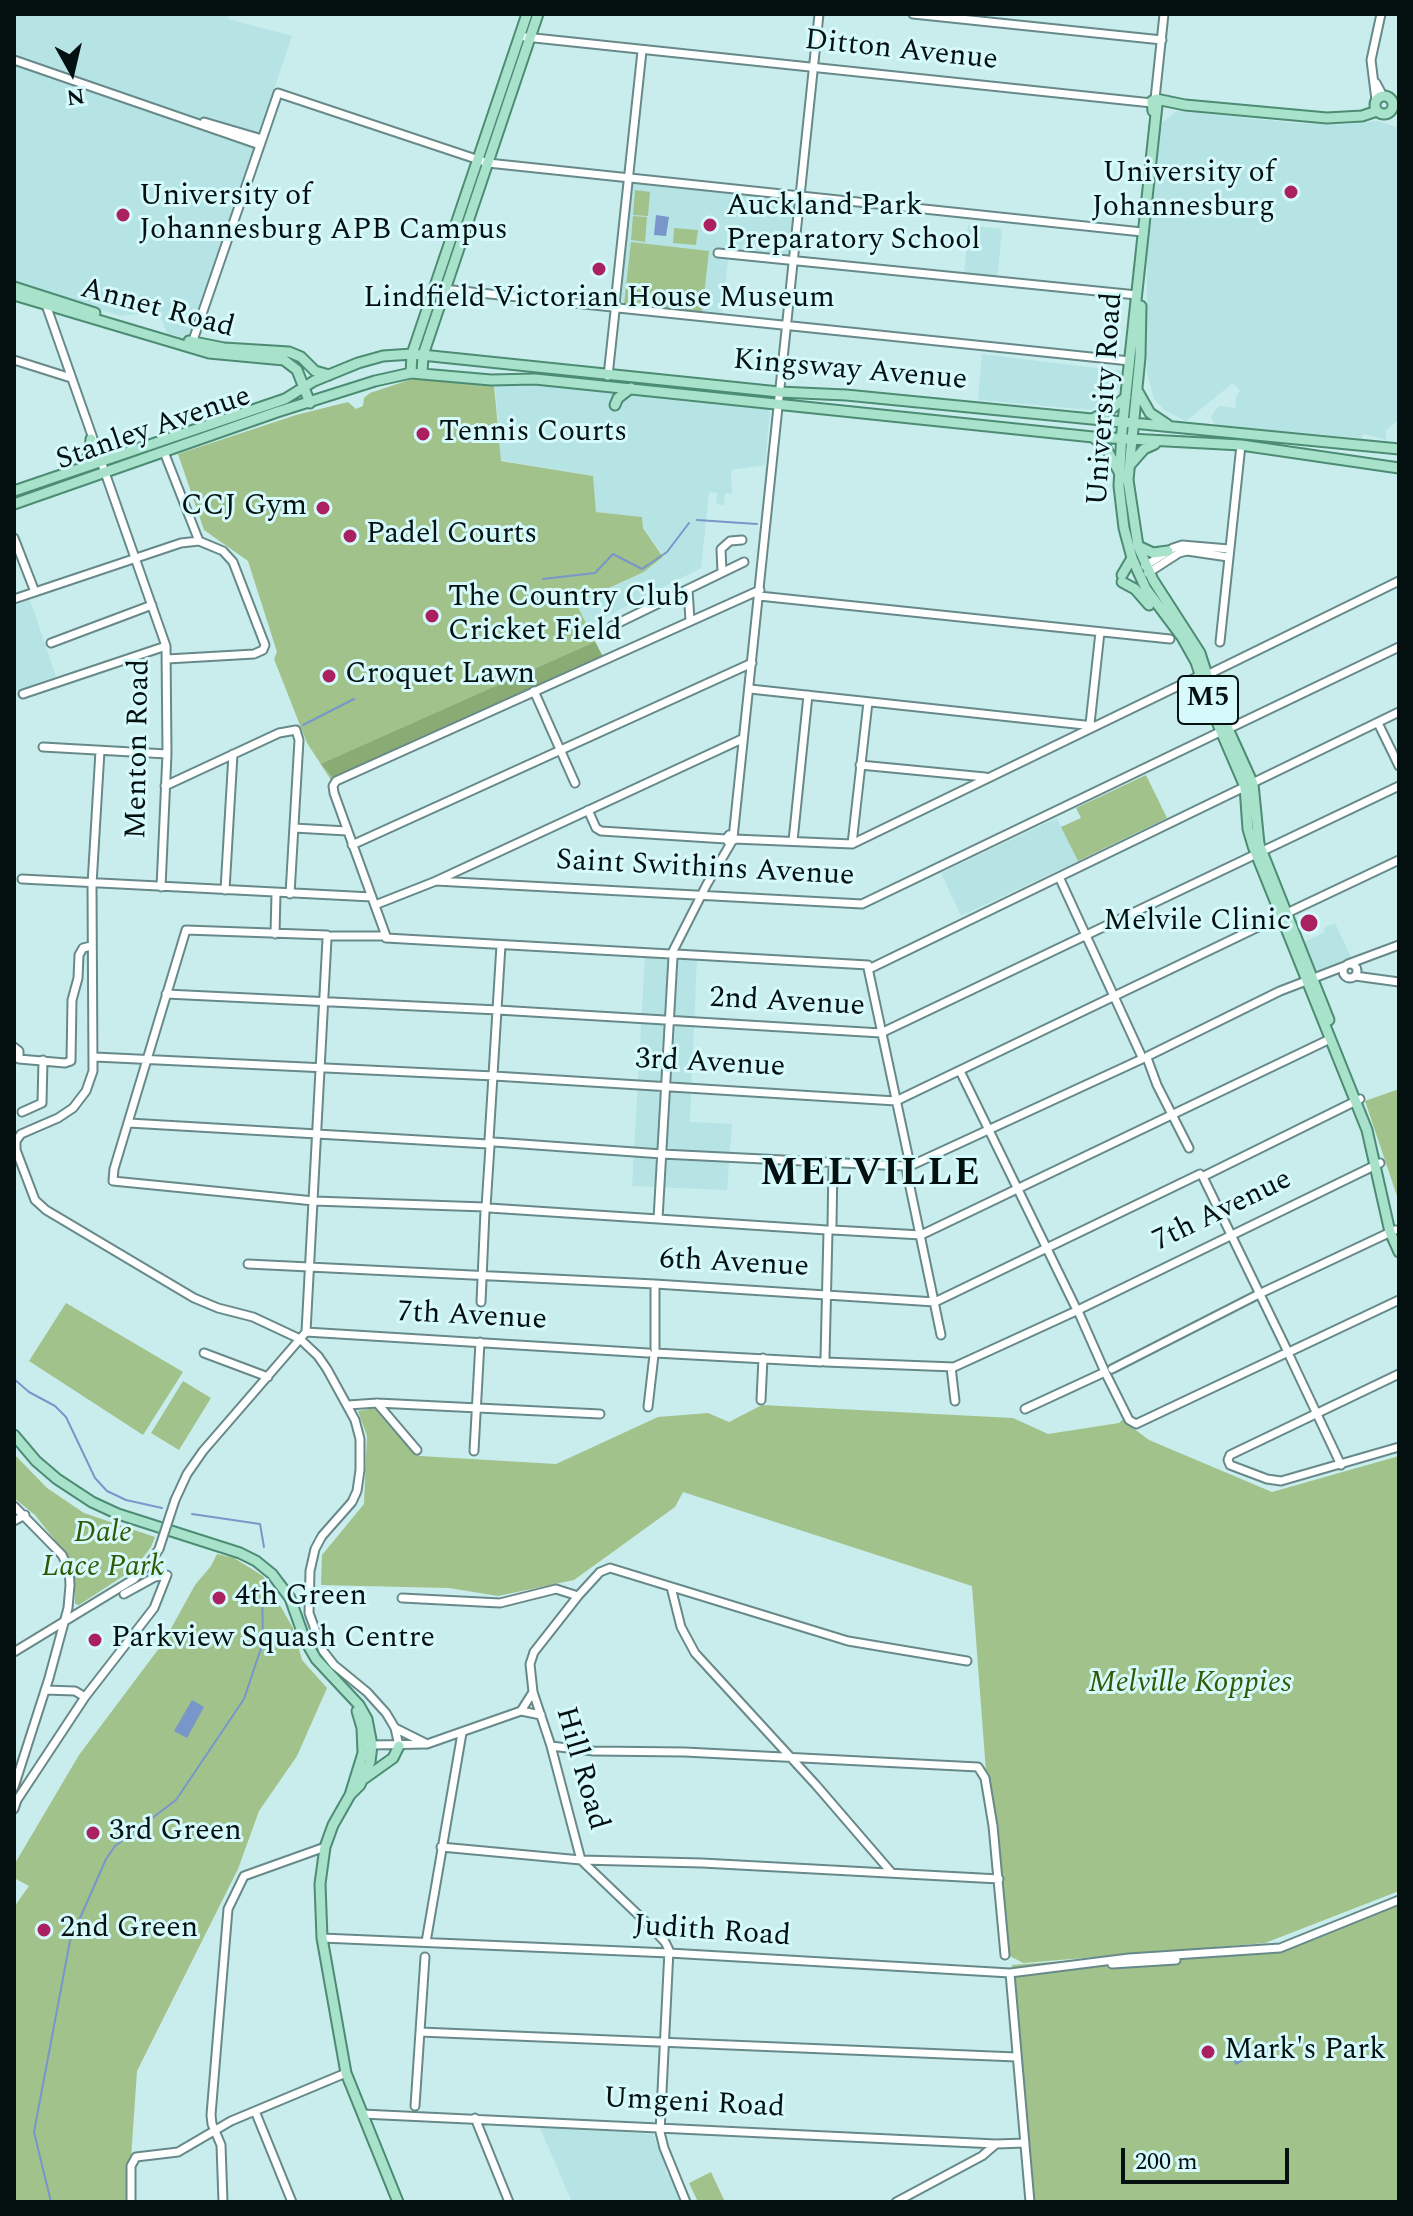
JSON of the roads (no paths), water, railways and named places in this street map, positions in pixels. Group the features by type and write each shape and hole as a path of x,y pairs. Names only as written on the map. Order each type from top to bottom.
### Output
{"main road":[{"path":"422,373 423,355 441,289 524,38 527,14"},
{"path":"524,38 538,14"},
{"name":"Ditton Avenue","path":"1155,102 1319,118 1354,116 1399,92"},
{"name":"University Road","path":"1155,102 1126,397 1131,511 1142,572 1165,616 1188,645 1204,675"},
{"name":"University Road","path":"1128,424 1137,390 1141,340 1139,273"},
{"name":"Annet Road","path":"14,287 45,300 220,355 284,360 297,370 310,403"},
{"path":"411,373 412,354 441,289"},
{"name":"Annet Road","path":"14,295 45,300"},
{"name":"Annet Road","path":"192,345 289,352 301,357 315,371 329,375"},
{"name":"Kingsway Avenue","path":"303,387 374,358 412,354 779,392 846,395 1399,449"},
{"name":"Kingsway Avenue","path":"310,403 375,381 411,373 491,380 535,379 1093,437 1241,445 1399,468"},
{"name":"Stanley Avenue","path":"14,504 101,467 285,399 303,387"},
{"path":"615,405 618,398 631,388"},
{"path":"1137,390 1150,413 1171,427"},
{"path":"1091,419 1110,410 1126,397"},
{"name":"Stanley Avenue","path":"14,491 81,468 101,467 164,452 310,403"},
{"path":"1093,437 1106,448 1119,472"},
{"path":"81,468 90,453 91,439"},
{"name":"University Road","path":"1127,440 1119,472 1120,504 1132,558 1196,645 1206,697 1225,730 1249,785"},
{"path":"1129,466 1144,449 1162,443"},
{"path":"1138,546 1153,553 1168,551"},
{"path":"1132,558 1122,579 1140,593 1155,612 1165,616"},
{"name":"M5","path":"1249,785 1248,829 1358,1100 1378,1164 1399,1252"},
{"name":"M5","path":"1309,980 1330,1039 1358,1100"},
{"name":"M5","path":"1393,1231 1399,1240"},
{"path":"14,1435 36,1461 92,1502 118,1514 230,1549 267,1568 290,1598 314,1656 359,1705 367,1719 370,1762 363,1779"},
{"path":"350,1795 368,1745"},
{"path":"398,2202 346,2073 322,1938 320,1884 325,1847 336,1817 363,1779 393,1758 399,1746"}],"street":[{"path":"658,1219 673,954 723,854 735,823 819,14"},
{"path":"913,14 1162,40"},
{"name":"University Road","path":"1155,102 1164,14"},
{"path":"1381,14 1371,60 1373,77 1385,102"},
{"name":"Ditton Avenue","path":"524,38 1155,102"},
{"path":"607,386 642,51"},
{"path":"14,60 261,142"},
{"path":"192,345 278,93 483,162 1142,232"},
{"path":"718,253 1137,295"},
{"path":"441,289 1130,361"},
{"name":"Menton Road","path":"45,300 91,439 166,646 167,754 161,887"},
{"path":"14,360 71,378"},
{"path":"1220,642 1241,445"},
{"path":"164,452 199,541"},
{"path":"14,538 35,592"},
{"path":"722,572 721,549 730,541 742,540"},
{"path":"14,599 181,543 199,541 228,554 265,645 263,650 254,654 167,659"},
{"path":"1142,572 1168,551 1187,545 1228,553"},
{"path":"1142,572 1187,551 1228,553"},
{"path":"612,626 744,562"},
{"path":"588,810 596,828 601,831 852,844 1092,725 1399,581"},
{"path":"688,590 690,620"},
{"path":"384,937 333,783 690,620 759,593 1170,639"},
{"path":"51,643 152,605"},
{"path":"1092,725 1100,632"},
{"path":"23,694 166,646"},
{"name":"Saint Swithins Avenue","path":"436,881 862,904 1399,647"},
{"path":"352,845 752,663"},
{"path":"750,689 1092,725"},
{"path":"534,691 575,783"},
{"path":"793,841 808,695"},
{"path":"852,844 868,702"},
{"path":"1330,1039 921,1235 314,1201 113,1181 166,994 185,931 189,928 871,966 1399,712"},
{"path":"1378,723 1399,766"},
{"path":"165,786 279,733 296,730 299,740 290,894"},
{"path":"22,879 373,901 436,881 742,739"},
{"path":"43,747 167,754"},
{"path":"100,751 92,884 95,1057 89,1083 73,1108 18,1137 16,1150 35,1200 46,1210 194,1298 253,1317 300,1339 318,1356 348,1405 360,1439 359,1481 352,1502 322,1536 315,1549 310,1571 309,1613 319,1643 329,1659 376,1701 395,1728 399,1746"},
{"path":"225,890 233,754"},
{"path":"860,765 987,777"},
{"name":"2nd Avenue","path":"166,994 881,1033 1399,786"},
{"path":"294,828 347,831"},
{"name":"3rd Avenue","path":"95,1057 148,1057 494,1076 896,1101 1399,860"},
{"path":"1058,878 1189,1148"},
{"path":"275,934 276,893"},
{"path":"14,1652 134,1579 153,1560 187,1474 203,1451 306,1332 329,937"},
{"path":"481,1302 501,945"},
{"path":"129,1123 318,1136 833,1163 907,1164 920,1162 989,1131 1309,980 1399,945"},
{"path":"14,1047 19,1051 16,1059 71,1061 72,1000 78,978 79,955 81,949 91,946"},
{"path":"1352,964 1355,976"},
{"path":"1344,976 1343,969 1352,964"},
{"path":"871,966 870,978 941,1335"},
{"path":"1327,975 1399,982"},
{"path":"22,1112 42,1103 43,1060"},
{"path":"960,1071 1134,1424 1138,1425 1288,1356 1399,1300"},
{"name":"6th Avenue","path":"248,1264 655,1284 935,1302 1358,1100"},
{"path":"823,1358 833,1163"},
{"name":"7th Avenue","path":"306,1332 951,1367 1378,1164"},
{"path":"1202,1176 1341,1465"},
{"path":"1025,1409 1393,1231"},
{"path":"648,1407 655,1284"},
{"path":"474,1451 480,1342"},
{"path":"204,1353 268,1377"},
{"path":"761,1400 763,1358"},
{"path":"951,1367 955,1401"},
{"path":"1399,1374 1230,1455 1228,1460 1230,1465 1274,1481 1399,1447"},
{"path":"348,1405 377,1403 600,1414"},
{"path":"377,1403 417,1450"},
{"path":"14,1506 62,1555 67,1565 70,1594 66,1618 14,1787"},
{"path":"14,1521 25,1515"},
{"name":"Hill Road","path":"669,1953 665,1942 652,1928 581,1860 551,1746 533,1692 530,1664 534,1652 578,1596 605,1569 616,1568 671,1587"},
{"path":"14,1809 85,1697 154,1608 167,1575 155,1577 124,1594"},
{"path":"671,1587 848,1641 967,1661"},
{"path":"671,1587 681,1627 695,1653 891,1872"},
{"path":"402,1598 500,1603 556,1589 578,1596"},
{"path":"44,1690 75,1691 85,1697"},
{"path":"521,1711 533,1692"},
{"path":"368,1745 427,1744 521,1711 541,1715"},
{"path":"395,1728 427,1744"},
{"path":"426,1942 462,1733"},
{"path":"551,1746 593,1751 791,1758 982,1770 999,1879 1005,1955"},
{"path":"223,2202 222,2149 211,2115 226,1922 231,1903 241,1879 249,1873 325,1847"},
{"path":"441,1847 581,1860 999,1879"},
{"name":"Judith Road","path":"322,1938 669,1953 1010,1973 1033,1968 1100,1963 1149,1963 1283,1947 1399,1900"},
{"path":"669,1953 661,2127 664,2148 686,2202"},
{"path":"415,2106 425,1957"},
{"path":"1010,1973 1030,2202"},
{"path":"420,2032 1016,2057"},
{"path":"131,2202 131,2166 136,2157 178,2152 214,2130 346,2073"},
{"path":"255,2111 292,2202"},
{"name":"Umgeni Road","path":"362,2114 1025,2143"},
{"path":"475,2118 509,2202"},
{"path":"896,2202 982,2156 996,2144"}],"water":[{"path":"656,215 669,217 666,236 654,235"},
{"path":"192,1700 204,1707 187,1738 174,1731"},
{"path":"1237,2041 1247,2059 1236,2065 1225,2047"}],"waterway":[{"path":"697,520 757,524"},
{"path":"543,579 595,573 613,554 642,569 667,552 689,523"},
{"path":"303,725 354,699"},
{"path":"14,1379 66,1417 95,1478 107,1491 126,1500 162,1508"},
{"path":"192,1514 260,1524 264,1547"},
{"path":"51,2202 34,2132 70,1941 106,1859 115,1846 176,1800 244,1699 263,1642 262,1584"}],"place":[{"name":"University of Johannesburg","path":"1291,192"},
{"name":"University of Johannesburg APB Campus","path":"123,215"},
{"name":"Auckland Park Preparatory School","path":"710,225"},
{"name":"Lindfield Victorian House Museum","path":"599,269"},
{"name":"Tennis Courts","path":"423,434"},
{"name":"CCJ Gym","path":"323,508"},
{"name":"Padel Courts","path":"350,536"},
{"name":"The Country Club Cricket Field","path":"432,616"},
{"name":"Croquet Lawn","path":"329,676"},
{"name":"Melvile Clinic","path":"1309,923"},
{"name":"4th Green","path":"219,1598"},
{"name":"Parkview Squash Centre","path":"95,1640"},
{"name":"3rd Green","path":"93,1833"},
{"name":"2nd Green","path":"44,1930"},
{"name":"Mark's Park","path":"1208,2052"}],"district":[{"name":"MELVILLE","path":"871,1177"}],"park label":[{"name":"Dale Lace Park","path":"103,1552"},
{"name":"Melville Koppies","path":"1190,1685"}]}
